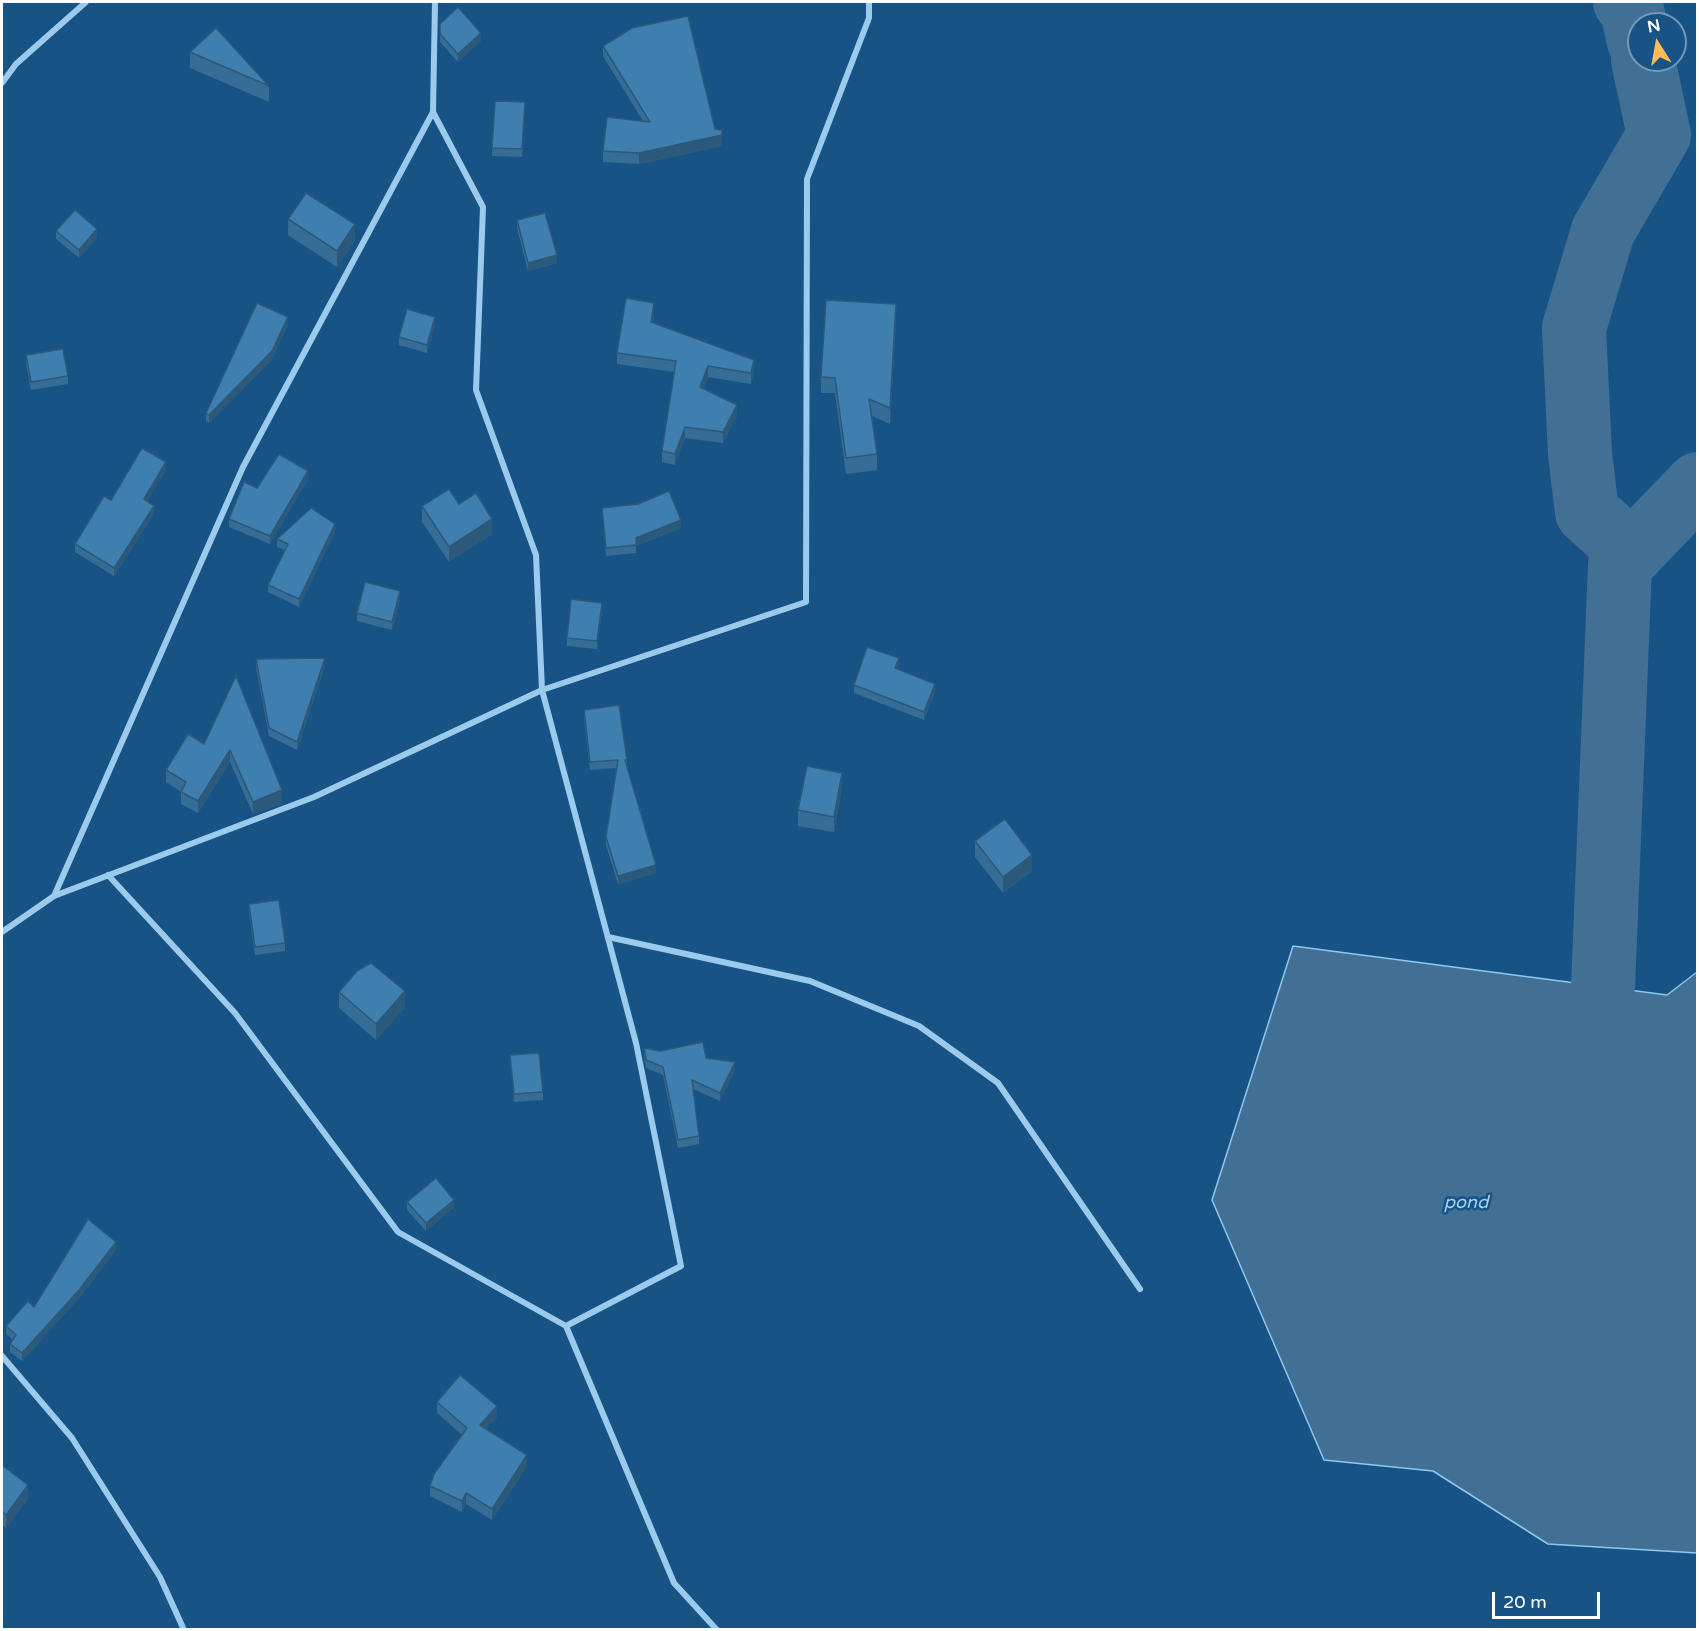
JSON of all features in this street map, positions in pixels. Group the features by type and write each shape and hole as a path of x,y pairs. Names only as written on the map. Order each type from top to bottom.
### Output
{"street":[{"path":"2,83 16,64 86,2"},
{"path":"54,896 243,467 434,112 435,2"},
{"path":"2,932 54,896 314,797 542,690 806,602 807,179 869,18 869,2"},
{"path":"434,112 483,207 476,390 536,555 542,690 636,1043 681,1266 566,1326"},
{"path":"108,875 235,1013 398,1232 566,1326 674,1583 717,1629"},
{"path":"608,937 810,981 919,1026 998,1083 1140,1289"},
{"path":"2,1356 72,1438 160,1577 184,1629"}],"water":[{"name":"pond","path":"1293,946 1667,995 1697,972 1697,1553 1548,1544 1433,1471 1324,1460 1212,1200"}],"building":[{"path":"458,7 481,33 458,54 440,34 440,24"},
{"path":"688,16 715,129 722,130 722,135 639,153 603,151 607,117 650,122 603,46 632,28"},
{"path":"216,28 269,86 190,52"},
{"path":"495,101 525,102 522,149 492,148"},
{"path":"306,193 355,224 337,251 288,219"},
{"path":"75,210 97,229 79,250 56,231"},
{"path":"545,213 557,255 528,263 517,220"},
{"path":"626,298 654,303 651,322 754,360 751,373 708,366 700,387 737,405 723,432 685,427 675,454 662,451 676,361 617,353"},
{"path":"826,300 896,304 890,408 869,399 877,454 846,458 835,378 821,377"},
{"path":"257,303 288,317 272,351 209,415 206,413"},
{"path":"407,309 435,317 427,345 399,337"},
{"path":"63,349 68,376 31,382 26,355"},
{"path":"142,448 166,462 144,499 154,506 114,568 75,544 104,496 111,500"},
{"path":"279,454 308,471 270,536 229,519 244,482 257,488"},
{"path":"449,489 459,504 476,493 492,519 449,547 422,506"},
{"path":"669,491 681,520 636,538 636,545 606,548 602,508 638,504"},
{"path":"311,508 335,524 299,599 268,585 288,544 277,539"},
{"path":"365,582 400,591 392,622 357,613"},
{"path":"571,599 602,603 597,641 567,638"},
{"path":"867,647 899,658 895,668 935,684 924,712 854,685"},
{"path":"325,658 297,742 269,728 256,659"},
{"path":"236,676 282,790 253,802 230,750 198,801 181,792 186,782 166,770 188,734 204,744"},
{"path":"619,705 627,760 625,760 656,865 618,876 606,837 618,760 590,762 584,710"},
{"path":"807,766 842,773 834,817 798,810"},
{"path":"1005,819 1032,855 1003,877 975,841"},
{"path":"279,900 285,943 255,947 249,904"},
{"path":"371,963 405,991 376,1024 339,992 357,971"},
{"path":"703,1042 706,1058 735,1062 720,1093 692,1080 699,1136 678,1140 663,1067 646,1060 644,1048 660,1051"},
{"path":"539,1053 543,1092 514,1094 510,1055"},
{"path":"436,1178 454,1200 426,1223 407,1202"},
{"path":"88,1219 116,1242 79,1290 22,1353 10,1344 16,1335 6,1326 28,1301 34,1307"},
{"path":"460,1375 497,1406 480,1425 527,1455 492,1509 466,1493 462,1501 430,1486 434,1474 467,1428 437,1402"},
{"path":"2,1465 28,1485 6,1515 2,1511"}],"waterway":[{"path":"1625,2 1632,12"},
{"path":"1632,553 1587,512 1580,454 1574,328 1603,231 1659,135 1646,72"},
{"path":"1603,987 1620,565 1698,484"}]}
